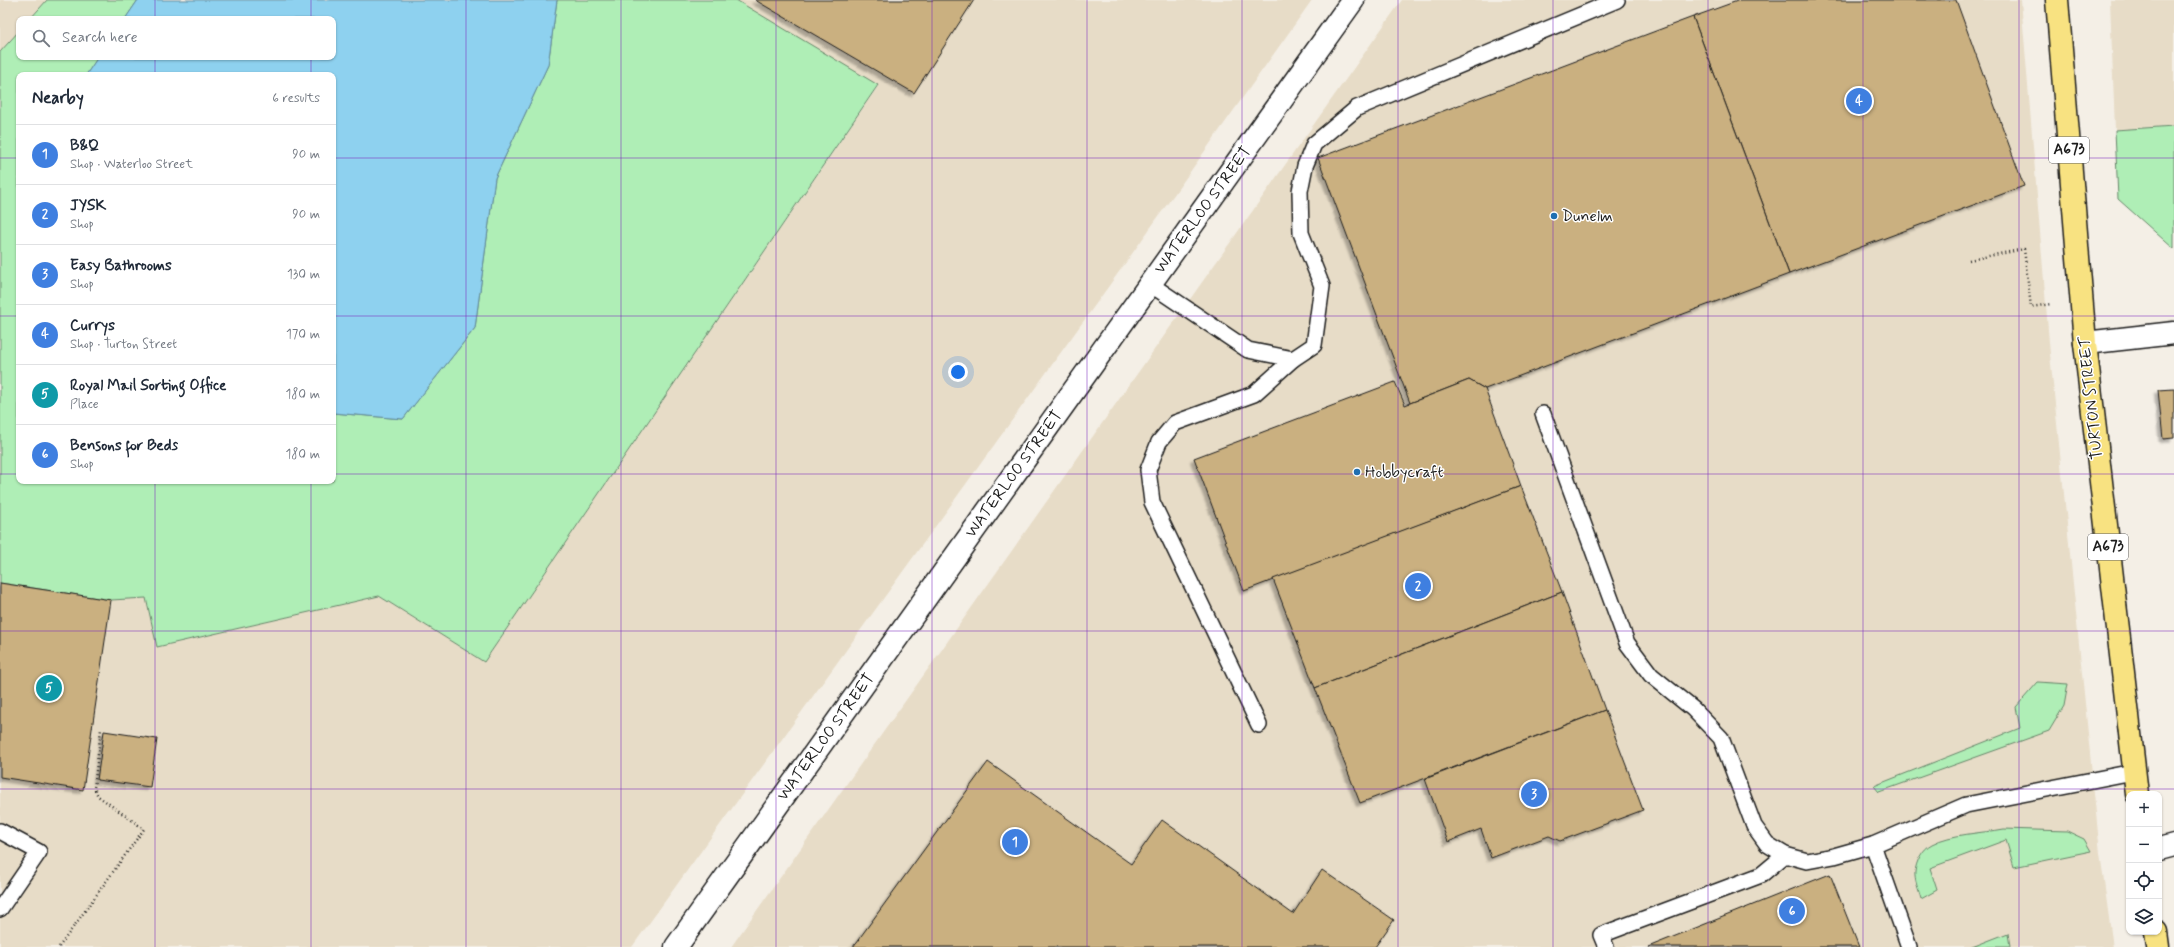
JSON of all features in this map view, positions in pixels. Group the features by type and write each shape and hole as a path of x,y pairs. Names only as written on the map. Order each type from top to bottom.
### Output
{"main road":[{"name":"TURTON STREET","path":"2057,0 2085,343 2137,791"},
{"path":"2156,935 2158,947"}],"street":[{"name":"WATERLOO STREET","path":"676,947 1353,0"},
{"path":"2085,343 2174,333"},
{"path":"2162,848 2174,845"}],"lane":[{"path":"1259,724 1152,502 1148,470 1159,442 1175,423 1254,394 1293,359 1314,345 1322,286 1301,233 1300,191 1305,166 1314,144 1357,108 1617,0"},
{"path":"1150,284 1248,350 1293,359"},
{"path":"1543,414 1627,643 1651,675 1693,709 1721,738 1754,826 1767,844 1785,855 1807,861 1834,856 1873,845 1966,805 2134,772"},
{"path":"0,831 39,852 0,909"},
{"path":"1873,845 1909,947"},
{"path":"1606,947 1601,934 1761,875 1785,855"}],"path":[{"path":"1969,260 2024,248 2031,308 2081,300"},
{"path":"59,947 144,829 98,796 94,788 101,729"}],"shaded area":[{"path":"0,0 47,0 33,16 16,16 16,34 0,52"},
{"path":"736,0 1312,0 1129,258 632,947 0,947 0,583 111,600 146,598 158,647 379,596 484,662 878,86"},
{"path":"1402,0 2021,0 2050,354 2100,853 2113,947 731,947"},
{"path":"2110,0 2174,0 2174,126 2115,130"}],"green space":[{"path":"47,0 138,0 127,16 33,16"},
{"path":"557,0 736,0 878,85 484,662 379,596 157,647 146,598 111,600 0,583 0,52 16,34 16,60 96,60 88,72 16,72 16,484 336,484 336,413 403,419 475,328 495,178 548,65"},
{"path":"2174,126 2174,249 2118,199 2115,130"},
{"path":"2038,682 2068,684 2064,706 2049,731 1879,792 1874,786 2020,728 2016,707"},
{"path":"2004,829 2067,831 2084,839 2091,851 2014,867 2006,840 1930,868 1937,890 1921,899 1915,872 1920,856 1928,846 1948,838"},
{"path":"2008,933 2010,947 1972,947"}],"water":[{"path":"138,0 557,0 548,65 495,178 475,328 403,419 336,413 336,72 88,72 96,60 336,60 336,16 127,16"}],"building":[{"path":"755,0 974,0 914,93"},
{"path":"1740,0 1956,0 2024,186 1789,274 1693,17"},
{"name":"Dunelm","path":"1693,17 1789,274 1485,389 1469,380 1410,403 1318,158"},
{"name":"Hobbycraft","path":"1469,380 1485,389 1521,486 1244,591 1194,458 1395,382 1405,405"},
{"path":"2174,389 2174,438 2163,439 2158,390"},
{"path":"1521,486 1562,592 1315,688 1273,579"},
{"path":"0,583 111,600 83,790 0,777"},
{"path":"1562,592 1605,710 1360,803 1315,688"},
{"path":"1605,710 1643,810 1560,841 1549,836 1491,858 1481,829 1448,842 1425,779"},
{"path":"104,731 157,739 150,787 97,780"},
{"path":"988,762 1131,864 1162,820 1293,914 1322,870 1394,920 1375,947 853,947"},
{"path":"1830,874 1859,947 1648,947"}],"place":[{"name":"Currys","path":"1859,101"},
{"name":"Dunelm","path":"1554,216"},
{"name":"Hobbycraft","path":"1357,472"},
{"name":"JYSK","path":"1418,586"},
{"name":"Royal Mail Sorting Office","path":"49,688"},
{"name":"Easy Bathrooms","path":"1534,794"},
{"name":"B&Q","path":"1015,842"},
{"name":"Bensons for Beds","path":"1792,911"}]}
